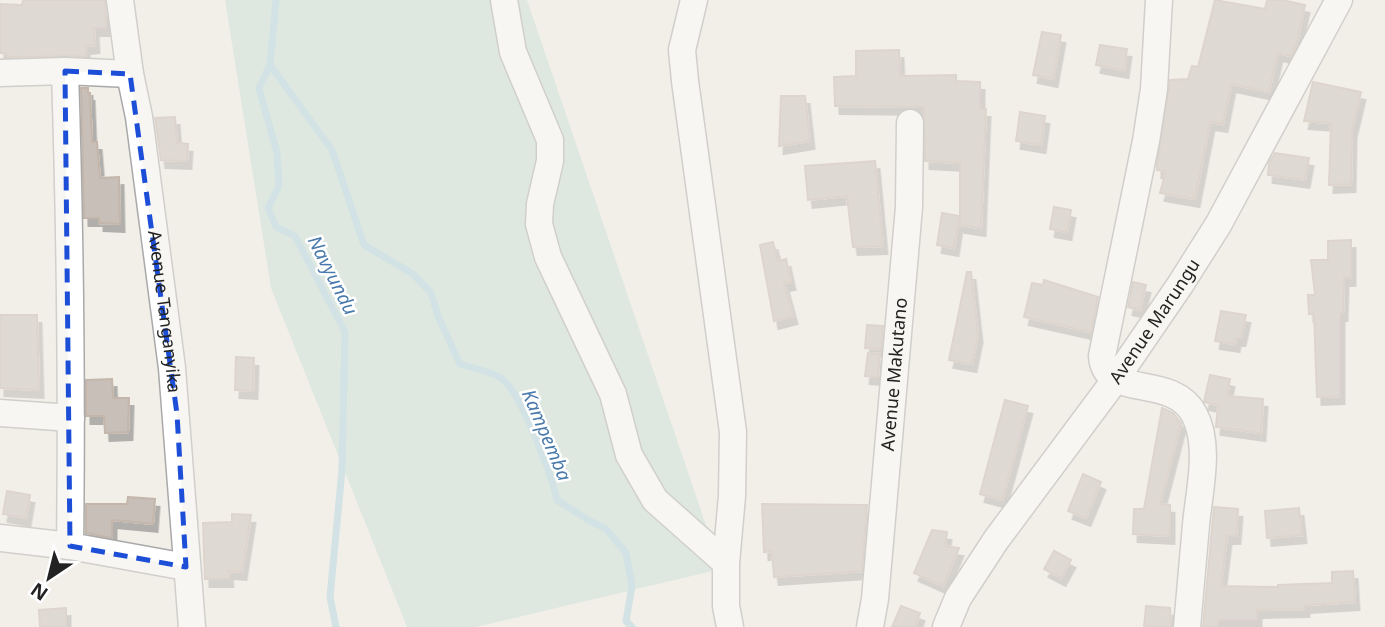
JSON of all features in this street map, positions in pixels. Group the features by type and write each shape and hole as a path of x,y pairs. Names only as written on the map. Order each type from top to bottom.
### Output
{"street":[{"name":"Avenue Tanganyika","path":"120,0 139,117 172,368 192,627"},
{"path":"504,0 513,52 550,141 550,161 540,204 539,224 548,257 613,394 629,456 655,500 726,563"},
{"path":"694,0 682,50 733,432 732,496 726,563 726,606 730,627"},
{"path":"1159,0 1154,89 1146,141 1103,347 1104,370 1115,380 1179,396 1195,415 1198,424 1202,458 1187,627"},
{"name":"Avenue Marungu","path":"946,627 958,598 996,540 1115,380 1180,285 1217,225 1339,0"},
{"path":"0,73 65,71 130,74"},
{"path":"65,71 69,199 70,546"},
{"name":"Avenue Makutano","path":"870,627 875,599 909,207 910,123"},
{"path":"0,413 71,418"},
{"path":"0,537 70,546 186,567"}],"highlighted area":[{"path":"65,71 130,74 177,414 186,567 70,546"}],"green space":[{"path":"225,0 527,0 721,569 476,627 407,627 271,288"}],"building":[{"path":"23,0 105,0 106,28 94,28 95,45 85,46 86,56 7,57 7,54 0,53 0,4 22,5"},
{"path":"1215,0 1265,9 1267,0 1305,5 1296,46 1291,56 1278,53 1269,92 1231,84 1223,124 1210,122 1195,199 1160,193 1166,171 1157,170 1157,164 1170,80 1188,79 1192,66 1198,67"},
{"path":"1042,32 1061,35 1053,79 1033,75"},
{"path":"1100,45 1127,49 1124,70 1096,65"},
{"path":"899,50 900,76 956,75 956,81 980,82 980,109 986,109 981,228 960,225 960,163 925,161 924,107 835,106 834,77 856,76 856,51"},
{"path":"1313,82 1361,92 1352,130 1351,184 1329,185 1331,123 1304,121"},
{"path":"81,88 88,88 90,93 92,142 97,142 100,178 119,177 120,224 99,223 99,218 84,218"},
{"path":"781,96 805,96 810,141 779,146"},
{"path":"1020,112 1045,116 1041,145 1016,141"},
{"path":"175,117 177,143 188,144 187,161 161,160 155,118"},
{"path":"1275,153 1309,158 1305,180 1268,175 1269,163"},
{"path":"875,161 883,246 853,247 847,196 808,200 805,166"},
{"path":"1054,207 1071,210 1067,232 1050,229"},
{"path":"942,213 959,216 954,248 937,245"},
{"path":"1351,240 1351,278 1344,278 1343,313 1340,313 1340,396 1317,397 1314,314 1309,314 1308,295 1315,295 1311,260 1328,260 1328,241"},
{"path":"773,242 778,261 786,259 791,282 784,283 793,316 774,321 760,245"},
{"path":"967,272 971,272 978,335 972,364 949,360"},
{"path":"1044,280 1098,297 1091,332 1024,317 1032,283 1043,285"},
{"path":"1133,282 1146,285 1140,310 1128,307"},
{"path":"1221,311 1246,315 1241,338 1236,338 1235,344 1215,341"},
{"path":"0,315 37,315 39,390 0,388"},
{"path":"867,325 883,326 881,349 865,348"},
{"path":"868,353 880,354 878,377 865,376"},
{"path":"236,357 254,358 253,391 235,390"},
{"path":"1210,375 1230,379 1227,396 1263,399 1261,433 1216,427 1218,405 1204,402"},
{"path":"112,379 113,398 129,398 128,432 105,433 104,416 86,416 86,380"},
{"path":"1005,400 1028,406 1002,500 980,494"},
{"path":"1162,408 1173,413 1181,423 1160,504 1170,505 1170,536 1133,534 1134,509 1144,509"},
{"path":"1083,474 1101,482 1086,518 1068,511"},
{"path":"7,491 30,495 26,518 3,514"},
{"path":"128,497 155,499 153,524 112,520 112,538 86,533 86,504 127,504"},
{"path":"762,504 867,505 862,571 774,577 772,551 764,552"},
{"path":"1214,507 1238,509 1236,536 1227,536 1221,586 1278,587 1332,583 1332,572 1353,571 1355,602 1305,605 1305,609 1257,610 1257,620 1218,620 1218,627 1203,627"},
{"path":"1299,508 1302,535 1267,538 1265,511"},
{"path":"232,514 251,515 242,572 228,571 229,579 205,579 203,523 232,522"},
{"path":"932,530 947,532 945,546 959,548 943,586 914,573"},
{"path":"1054,551 1071,560 1061,578 1044,569"},
{"path":"901,606 920,613 915,627 892,627"},
{"path":"1146,606 1170,608 1171,627 1144,627"},
{"path":"66,608 66,627 40,627 39,610"}],"waterway":[{"name":"Navyundu","path":"276,0 270,65 259,88 277,153 279,186 268,208 276,227 295,236 345,332 342,470 330,597 336,627"},
{"name":"Kampemba","path":"270,65 332,150 364,245 413,274 431,293 438,316 460,364 501,378 517,399 542,454 557,500 606,529 626,553 632,586 626,621 632,627"}]}
